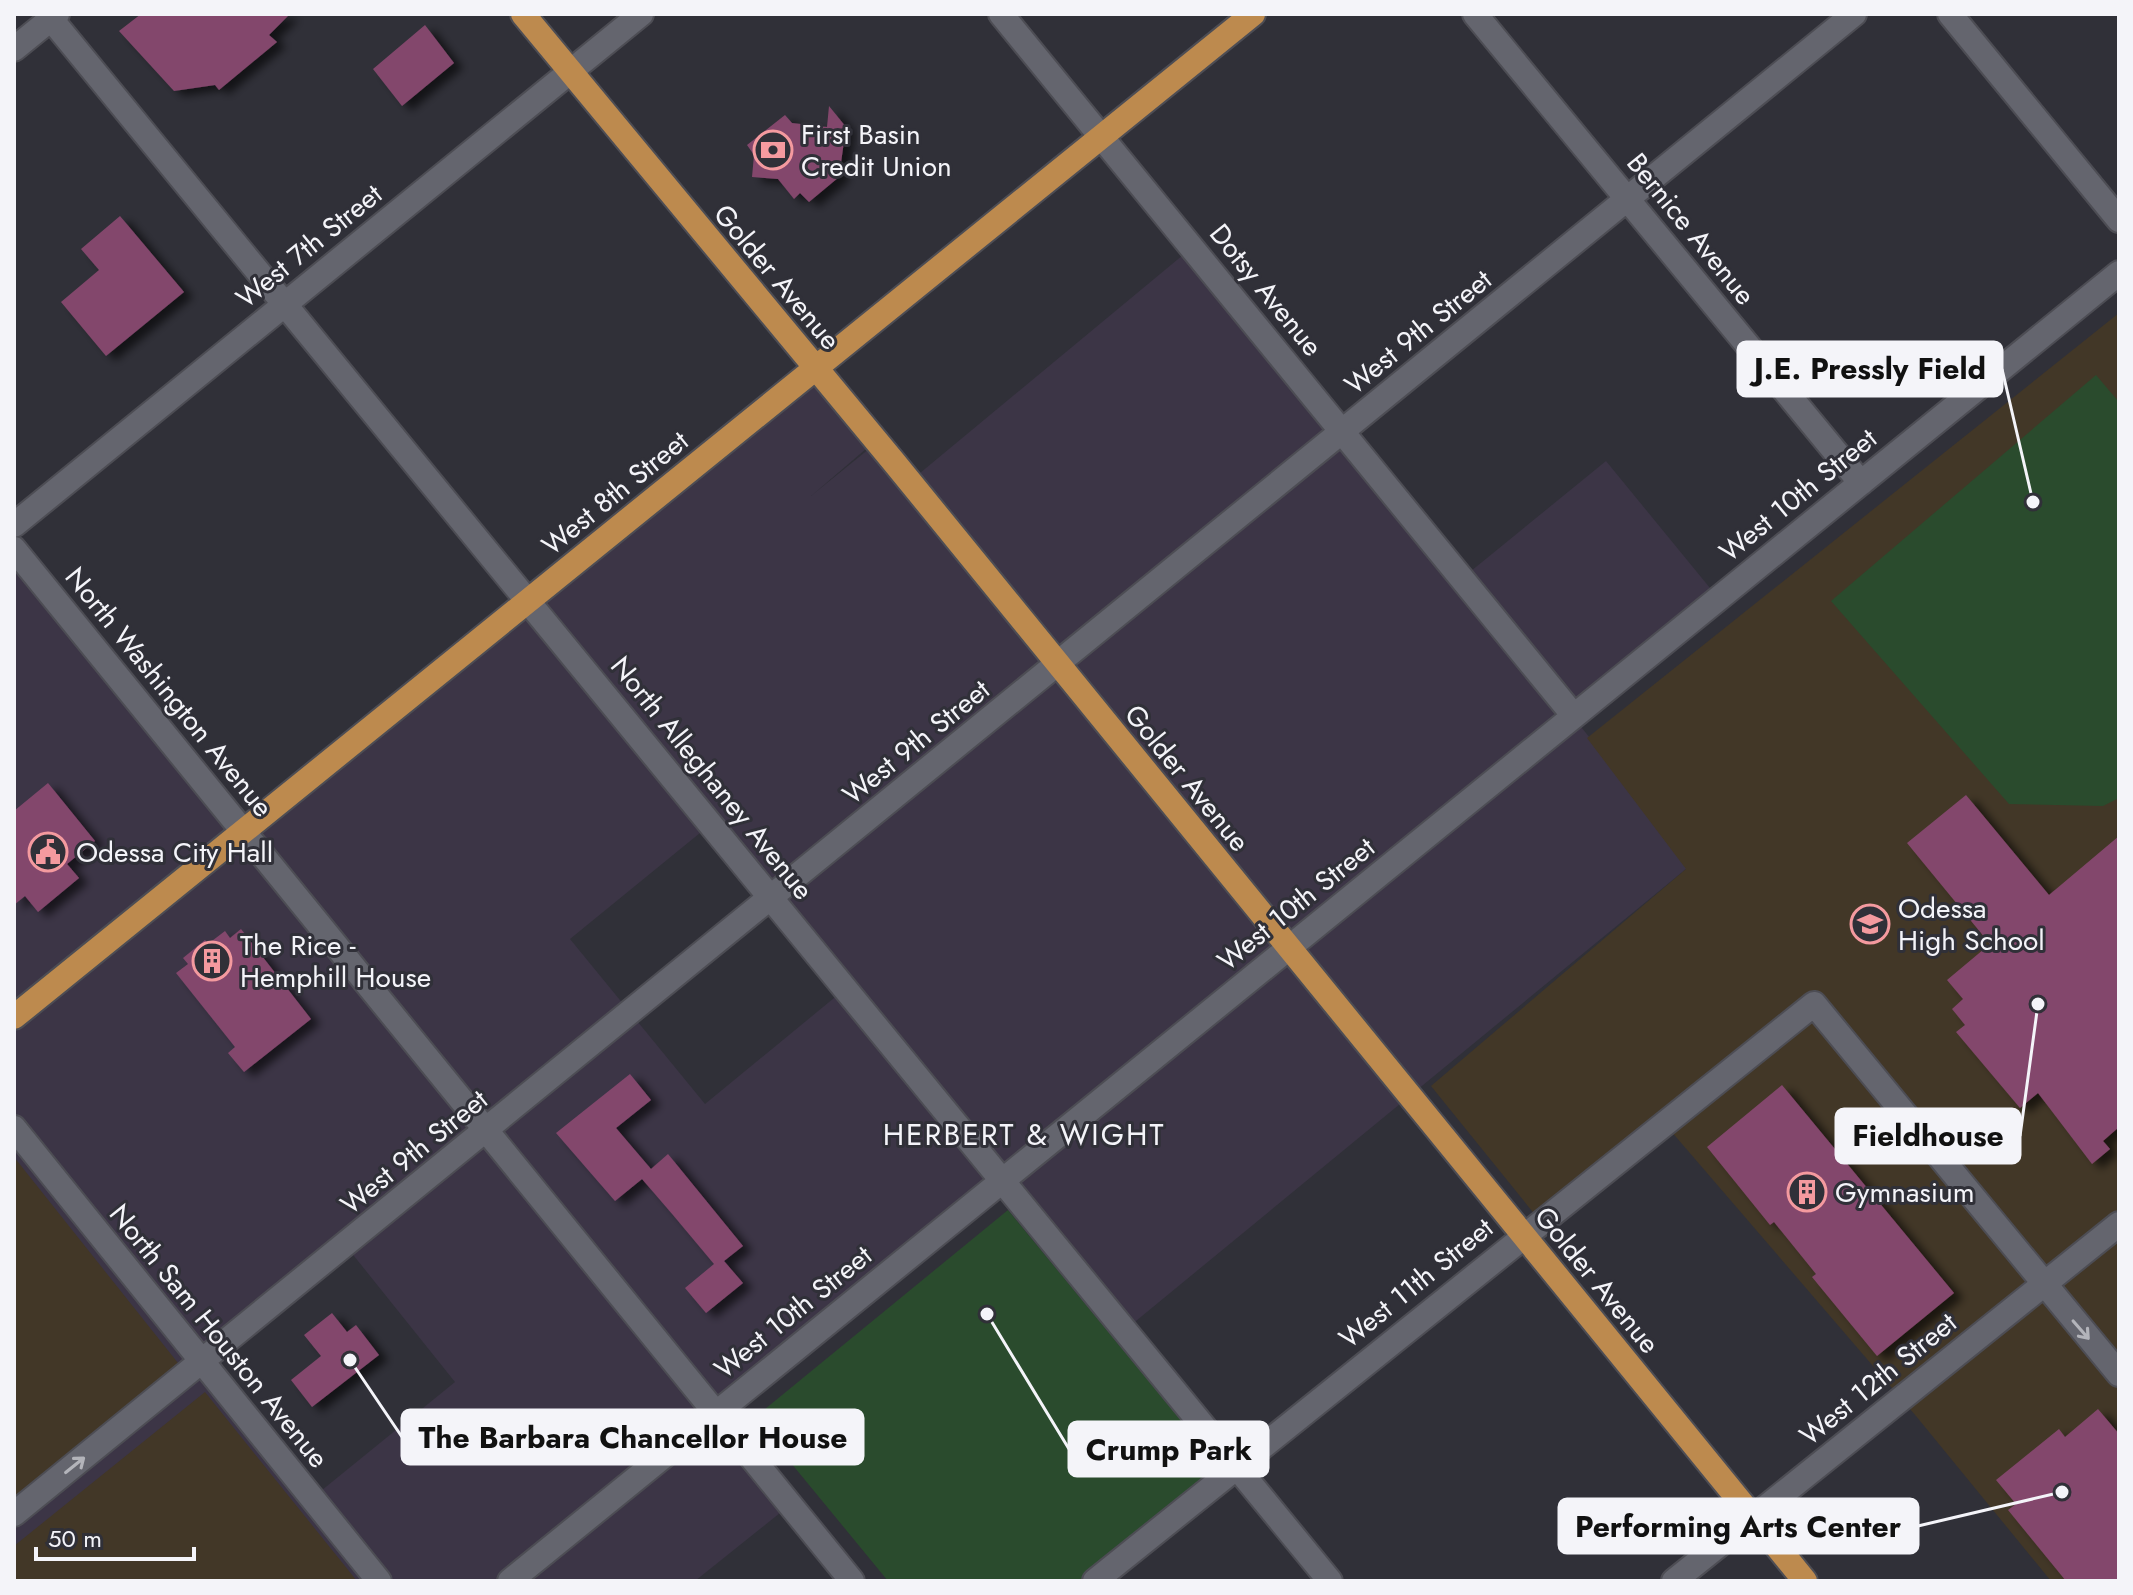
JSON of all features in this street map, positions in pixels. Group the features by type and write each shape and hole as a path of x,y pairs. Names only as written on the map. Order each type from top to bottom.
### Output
{"main road":[{"name":"Golder Avenue","path":"523,14 893,461 1805,1581"},
{"name":"West 8th Street","path":"14,1017 816,371 1253,14"}],"street":[{"name":"West 7th Street","path":"14,525 641,14"},
{"name":"Dotsy Avenue","path":"1001,14 1574,716"},
{"name":"Bernice Avenue","path":"1475,14 1861,483"},
{"name":"West 9th Street","path":"14,1514 1854,14"},
{"path":"1950,14 2119,220"},
{"path":"14,49 51,16"},
{"name":"North Alleghaney Avenue","path":"51,16 284,305 1330,1581"},
{"name":"West 10th Street","path":"510,1581 2119,273"},
{"name":"North Washington Avenue","path":"14,549 485,1133 852,1581"},
{"name":"West 11th Street","path":"1095,1581 1522,1235 1814,1004 2042,1285"},
{"name":"North Sam Houston Avenue","path":"14,1128 379,1581"},
{"name":"West 12th Street","path":"1674,1581 2119,1224"},
{"path":"2042,1285 2119,1374"}],"shaded area":[{"path":"1189,250 1460,580 1606,461 1719,599 1573,717 1692,864 1125,1330 1003,1181 716,1414 790,1505 695,1581 14,1581 14,549 243,828 811,366 874,442 811,496 875,444 908,483","holes":["711,824 845,989 705,1104 570,939","346,1246 455,1382 311,1499 200,1364"]},
{"name":"Odessa High School","path":"2119,313 2119,1581 2051,1581 1916,1416 1664,1123 1536,1216 1431,1086 1686,869 1587,738"},
{"path":"14,1157 178,1363 14,1500"},
{"path":"205,1392 357,1581 14,1581 14,1546"}],"green space":[{"path":"2096,375 2119,402 2119,798 2103,806 2009,804 1831,601"},
{"path":"1008,1210 1221,1469 1084,1581 888,1581 754,1418"}],"building":[{"path":"141,14 290,14 269,35 277,42 219,90 215,85 174,91 119,31"},
{"path":"425,25 454,63 402,106 373,69"},
{"name":"First Basin Credit Union","path":"829,106 846,127 839,177 809,202 800,193 794,199 778,179 752,177 754,155 747,145 785,115 792,123 827,127"},
{"path":"120,216 184,292 106,356 61,302 99,270 81,249"},
{"name":"Odessa City Hall","path":"48,783 95,841 67,864 79,878 38,912 25,896 14,905 14,811"},
{"path":"1966,795 2049,895 2119,836 2119,1127 2103,1141 2110,1149 2092,1164 2038,1093 2020,1108 1956,1032 1965,1025 1952,1009 1963,999 1947,980 1990,944 1907,843"},
{"path":"241,929 311,1019 244,1072 228,1053 235,1047 176,973 188,964 183,958 205,940 208,944 225,931 230,938"},
{"path":"630,1074 651,1100 616,1128 651,1169 668,1154 743,1246 724,1261 743,1283 706,1313 685,1288 714,1264 642,1179 615,1201 556,1133"},
{"name":"Gymnasium","path":"1782,1085 1954,1293 1877,1356 1812,1277 1816,1274 1774,1222 1770,1225 1707,1147"},
{"path":"332,1313 347,1332 356,1325 379,1355 312,1407 291,1380 321,1356 304,1335"},
{"path":"2098,1409 2119,1434 2119,1581 2066,1581 2008,1510 2016,1504 1996,1480 2059,1429 2065,1437"}],"place":[{"name":"First Basin Credit Union","path":"773,150"},
{"name":"J.E. Pressly Field","path":"2033,502"},
{"name":"Odessa City Hall","path":"48,852"},
{"name":"Odessa High School","path":"1870,924"},
{"name":"The Rice - Hemphill House","path":"212,961"},
{"name":"Fieldhouse","path":"2038,1004"},
{"name":"Gymnasium","path":"1807,1192"},
{"name":"Crump Park","path":"987,1314"},
{"name":"The Barbara Chancellor House","path":"350,1360"},
{"name":"Performing Arts Center","path":"2062,1492"}],"district":[{"name":"HERBERT & WIGHT","path":"1024,1134"}]}
